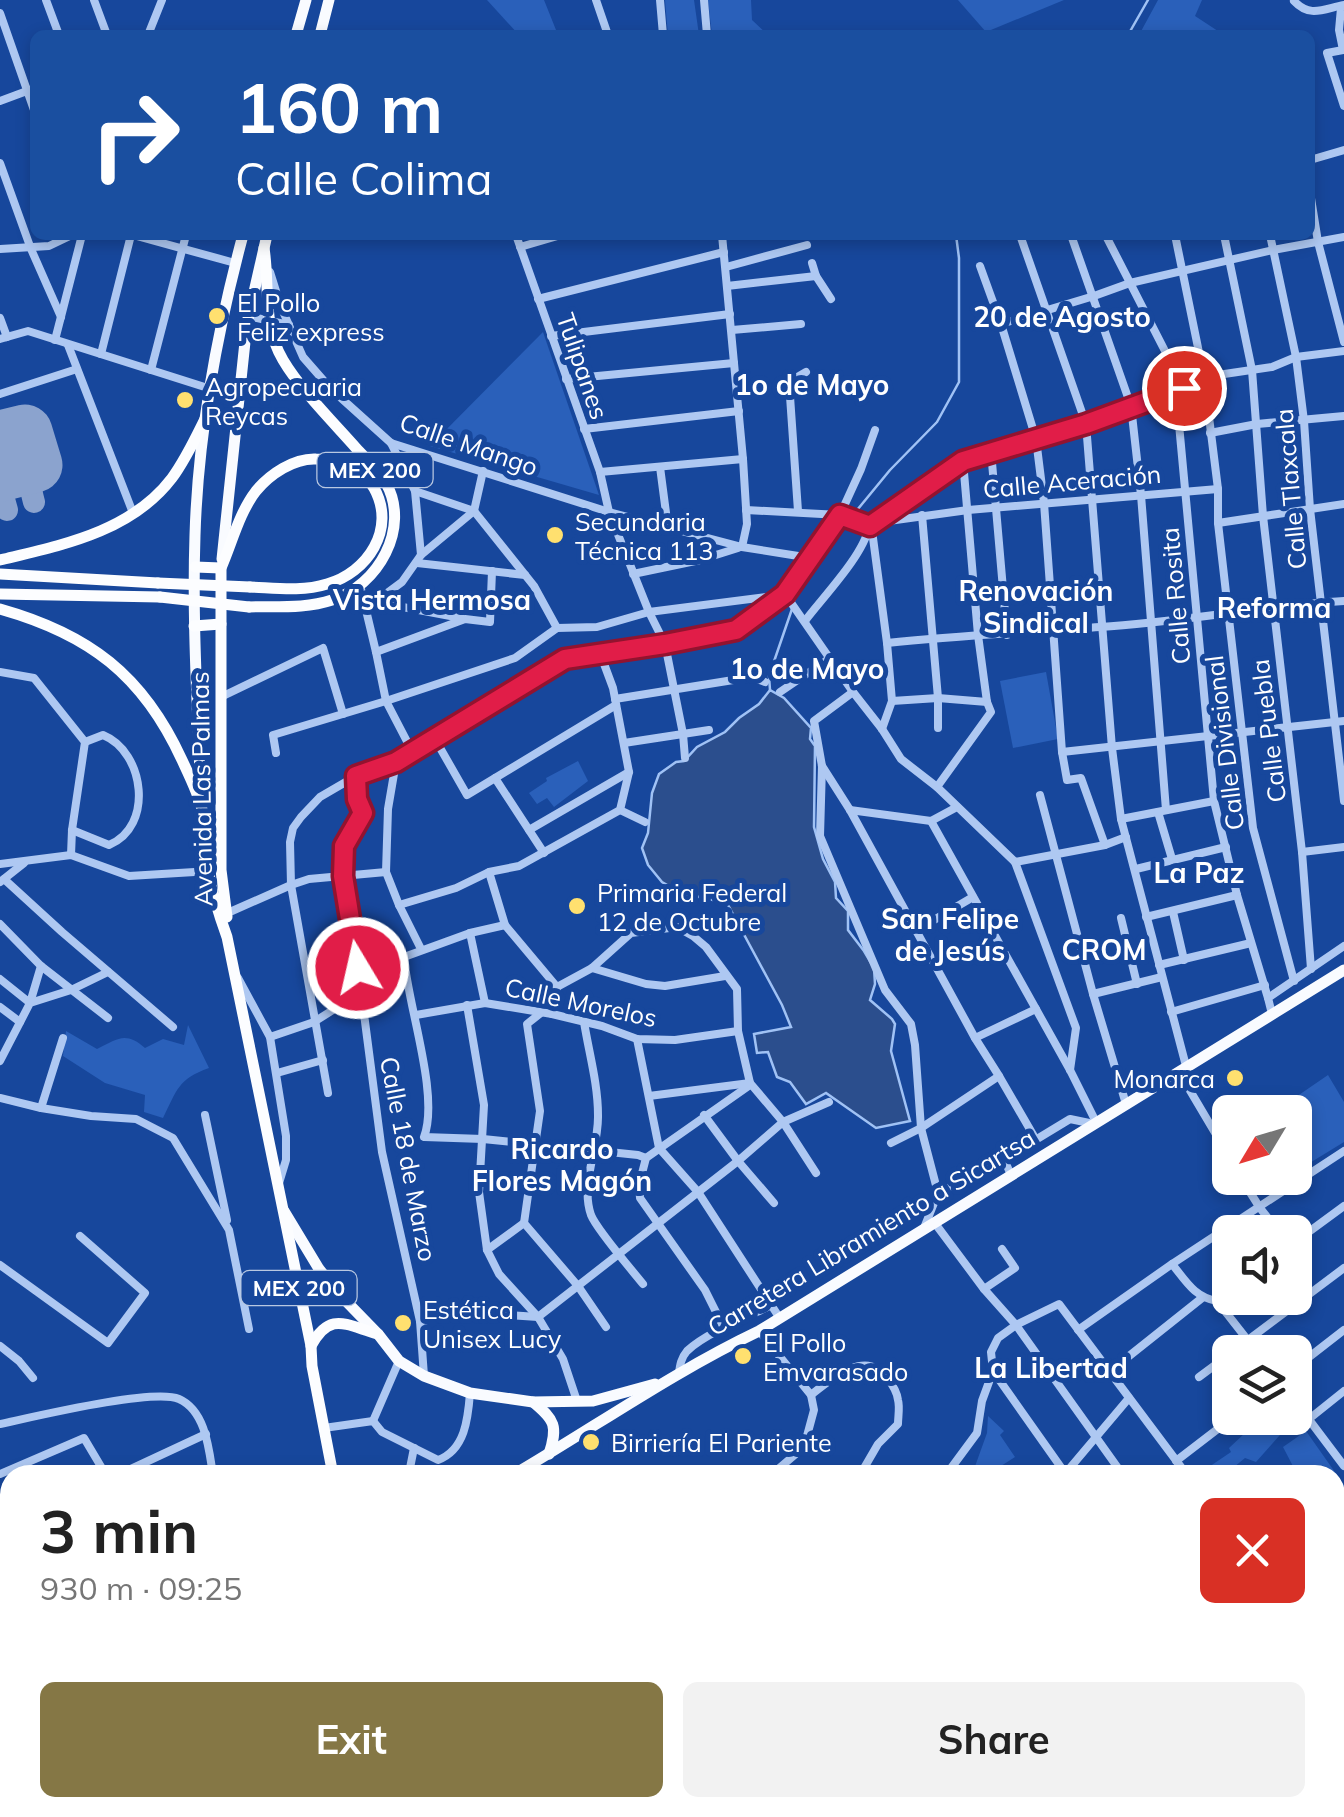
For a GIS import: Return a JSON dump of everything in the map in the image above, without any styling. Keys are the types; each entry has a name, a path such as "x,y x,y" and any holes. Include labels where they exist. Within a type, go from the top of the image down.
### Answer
{"highway":[{"name":"MEX 200","path":"266,247 269,322 282,359 388,486 394,532 380,564 362,590"},
{"path":"0,560 84,538 132,514 170,482 206,416"},
{"path":"0,574 304,589 327,584 357,570 376,546 382,516 376,492 354,465 336,459 307,459 275,474 256,491 243,511 221,568 194,567"},
{"name":"Avenida Las Palmas","path":"215,870 221,568"},
{"path":"0,594 304,606 362,590"},
{"name":"MEX 200","path":"0,610 49,624 86,644 120,671 144,695 166,726 202,808"},
{"path":"194,626 221,624"},
{"name":"Avenida Las Palmas","path":"202,808 235,972"},
{"name":"MEX 200","path":"235,972 311,1346 331,1465"},
{"path":"311,1346 322,1328 331,1323 378,1334"}],"main road":[{"path":"297,30 306,0"},
{"path":"321,30 329,0"},
{"name":"Avenida Las Palmas","path":"202,808 194,626 195,531 206,416 242,240"},
{"name":"Avenida Las Palmas","path":"221,568 248,316 266,247"},
{"path":"225,310 248,316"},
{"name":"Carretera Libramiento a Sicartsa","path":"674,1377 759,1331 1344,970"},
{"path":"284,1211 341,1296 399,1360 424,1376 470,1393 533,1402 593,1400 674,1377"},
{"path":"530,1465 674,1377"},
{"path":"533,1402 549,1415 555,1428 549,1454"}],"street":[{"path":"46,0 57,30"},
{"path":"94,0 105,30"},
{"path":"150,30 162,0"},
{"path":"596,0 606,30"},
{"path":"660,0 663,30"},
{"path":"704,0 707,30"},
{"path":"1294,1 1310,12 1344,5"},
{"path":"1344,5 1339,30 1343,50 1327,53 1344,106"},
{"path":"0,12 30,87"},
{"path":"0,101 30,89"},
{"path":"1315,159 1344,150"},
{"path":"0,163 30,248 61,317"},
{"path":"1315,223 1344,342"},
{"path":"1001,324 1130,283 1344,237"},
{"path":"0,249 48,246 61,240"},
{"path":"55,340 81,240"},
{"path":"100,354 131,240"},
{"path":"152,240 236,263"},
{"path":"151,370 185,240"},
{"name":"Tulipanes","path":"518,240 600,472 609,512 648,612 665,644 685,758"},
{"path":"520,247 544,240"},
{"path":"633,574 742,547 746,532 743,459 723,240"},
{"path":"1022,240 1086,424 1121,819 1182,1069 1212,1125"},
{"path":"1073,240 1131,406 1142,495 1161,742 1162,811 1172,860"},
{"path":"1108,240 1180,390"},
{"name":"Calle Divisional","path":"1176,240 1204,377 1253,828 1294,980"},
{"name":"Calle Puebla","path":"1225,240 1252,370 1262,516 1302,852 1311,968"},
{"name":"Calle Tlaxcala","path":"1271,240 1296,357 1320,602 1339,722 1344,801"},
{"path":"726,267 807,245"},
{"name":"Calle Mango","path":"266,247 281,307 304,357 331,388 391,443 609,512 742,547 811,558"},
{"path":"538,299 724,252"},
{"path":"812,263 831,299"},
{"path":"980,266 1036,438 1067,780 1082,778 1105,844"},
{"path":"727,286 816,276"},
{"path":"551,336 730,314"},
{"path":"248,316 289,325"},
{"path":"0,318 3,338 28,331 211,389"},
{"path":"732,330 800,324"},
{"path":"68,344 132,514"},
{"path":"804,619 848,567 867,537 870,524 963,461 1086,424 1180,390 1204,377 1344,351"},
{"path":"566,379 734,363"},
{"path":"0,394 78,369"},
{"path":"798,512 788,382 806,372"},
{"name":"Calle Rosita","path":"1180,390 1185,492 1214,801 1272,1014"},
{"path":"584,429 738,411"},
{"path":"1210,433 1257,424 1344,416"},
{"path":"328,1093 292,884 290,842 294,828 320,798 356,776 412,753 565,659 736,630 787,596 844,517 875,430"},
{"path":"391,443 415,491 419,559"},
{"path":"991,451 1006,635"},
{"path":"600,472 743,459"},
{"path":"937,787 991,712 978,635 963,461"},
{"path":"660,467 668,528"},
{"path":"376,602 402,582 419,559 474,511 483,471"},
{"name":"Calle Aceración","path":"746,510 844,517 870,524 997,507 1218,489"},
{"path":"415,491 474,511 526,575 557,628"},
{"path":"1218,522 1344,504"},
{"path":"922,515 938,728"},
{"path":"870,524 892,702 882,729"},
{"path":"419,559 526,575"},
{"path":"362,590 376,602 490,622 492,570"},
{"path":"362,590 386,701 412,753"},
{"path":"787,596 901,759 937,787 1015,862 1076,1028 1070,1070"},
{"path":"276,753 274,735 514,658 557,628 597,627 648,612 787,596"},
{"path":"887,643 1102,627 1344,601"},
{"path":"376,652 465,619"},
{"path":"221,697 323,648 343,714"},
{"path":"399,905 456,888 489,872 520,866 620,810 629,772 613,688 600,653"},
{"path":"780,692 830,658"},
{"path":"0,672 34,678 85,742 71,855"},
{"path":"436,739 468,795 616,702 752,676 765,682"},
{"path":"853,692 814,720 822,766 820,836 886,990 911,1024 921,1128 938,1193 929,1225 1016,1324 1115,1465"},
{"path":"892,702 938,698 987,702"},
{"path":"1062,752 1339,722"},
{"path":"624,743 709,730"},
{"path":"72,830 109,845 121,840 140,804 138,782 128,755 115,740 103,736 85,742"},
{"path":"396,762 388,810 386,872 421,949"},
{"path":"822,766 1034,1138"},
{"path":"529,830 629,772"},
{"name":"Calle 18 de Marzo","path":"356,776 357,799 363,813 344,846 343,876 382,1152 420,1321 424,1376"},
{"path":"495,778 544,853"},
{"path":"1040,795 1126,1104"},
{"path":"1121,819 1214,801"},
{"path":"850,810 931,822 957,807"},
{"path":"620,810 646,822"},
{"path":"931,822 1070,1070 1095,1123"},
{"path":"1015,862 1126,836"},
{"path":"1136,869 1226,847"},
{"path":"1302,852 1344,847"},
{"path":"0,864 71,855 129,876 215,870"},
{"path":"26,861 2,881 174,1027"},
{"path":"223,915 292,884 386,872"},
{"path":"489,872 504,924 557,987"},
{"path":"1146,917 1237,895"},
{"path":"917,930 973,897"},
{"path":"1173,912 1184,960"},
{"path":"1121,918 1137,984"},
{"path":"0,924 41,966 108,1018"},
{"path":"270,1037 314,1022 361,992 404,957 504,924"},
{"path":"487,1250 524,1222 540,1111 526,1024 547,1013 557,987 592,968 631,933 677,927 706,947 737,989 738,1031 750,1084 783,1122 816,1173"},
{"path":"470,933 485,1003"},
{"path":"1159,965 1252,942"},
{"path":"1268,998 1344,946"},
{"path":"404,957 427,1095 424,1137 537,1144 646,1158"},
{"path":"0,1061 30,1003 41,966"},
{"path":"592,968 665,986 726,976"},
{"path":"30,1003 71,990 108,972"},
{"path":"235,972 270,1037 286,1136 286,1160 279,1184"},
{"path":"1093,994 1162,977"},
{"path":"0,979 30,1003"},
{"path":"1171,1012 1265,986"},
{"name":"Calle Morelos","path":"416,1014 485,1003 547,1013 638,1039 675,1040 738,1031"},
{"path":"466,1005 484,1105 479,1192 487,1250 499,1274 538,1317 562,1359 577,1401"},
{"path":"0,1007 20,1022"},
{"path":"975,1038 1036,1009"},
{"path":"584,1022 598,1116 587,1190 592,1218 643,1284"},
{"path":"41,1108 63,1038"},
{"path":"638,1039 660,1148 698,1192 779,1317"},
{"path":"276,1073 323,1060"},
{"path":"892,1143 999,1076"},
{"path":"649,1096 750,1084"},
{"path":"724,1328 705,1290 640,1198 638,1184 646,1158 750,1084"},
{"path":"0,1098 91,1116 136,1119 173,1138 229,1230"},
{"path":"420,1321 479,1313 538,1317 783,1122 829,1102"},
{"path":"205,1115 249,1329"},
{"path":"704,1116 774,1203"},
{"path":"938,1193 1070,1119 1095,1123"},
{"path":"1078,1330 1344,1151"},
{"path":"1004,1159 1011,1175"},
{"path":"1252,1195 1266,1215"},
{"path":"1312,1230 1344,1206"},
{"path":"524,1222 606,1326"},
{"path":"0,1265 108,1343 145,1293 80,1236"},
{"path":"984,1289 1016,1268 1002,1249"},
{"path":"1172,1264 1188,1286 1202,1298 1212,1300"},
{"path":"1255,1335 1344,1268"},
{"path":"1109,1372 1202,1298"},
{"path":"954,1465 978,1433 998,1338 1016,1324 1058,1304 1179,1465"},
{"path":"674,1377 688,1351 772,1305"},
{"path":"1228,1315 1244,1335"},
{"path":"1312,1355 1344,1330"},
{"path":"759,1331 811,1395 814,1410 804,1447 786,1465"},
{"path":"0,1346 33,1378"},
{"path":"374,1421 399,1360"},
{"path":"811,1395 856,1366 870,1364 880,1369 898,1397 898,1424 878,1444 866,1465"},
{"path":"1199,1377 1212,1367"},
{"path":"993,1371 1058,1465"},
{"path":"1312,1417 1344,1391"},
{"path":"374,1421 382,1432 443,1459 457,1447 468,1423 470,1393"},
{"path":"1072,1465 1129,1398"},
{"path":"0,1424 126,1400 179,1399 193,1410 206,1434 211,1465"},
{"path":"324,1428 374,1421"},
{"path":"1312,1422 1341,1455"},
{"path":"139,1465 206,1434"},
{"path":"1176,1462 1212,1434"},
{"path":"21,1465 84,1438 100,1465"},
{"path":"411,1465 414,1448"}],"shaded area":[{"path":"487,0 544,0 556,30 514,30"},
{"path":"665,0 694,0 698,30 668,30"},
{"path":"708,0 751,0 752,20 763,30 711,30"},
{"path":"958,0 1064,0 991,30 984,30"},
{"path":"1158,0 1202,0 1195,16 1216,30 1142,30"},
{"path":"543,332 599,495 430,446"},
{"path":"1046,672 1058,739 1013,748 1000,681"},
{"path":"770,690 784,698 811,728 810,739 815,746 814,827 823,859 835,882 836,898 848,911 848,930 874,968 870,1000 895,1024 891,1051 910,1121 876,1128 826,1093 806,1104 790,1082 777,1077 768,1052 757,1053 754,1034 791,1027 727,903 681,893 662,882 648,865 642,848 659,774 725,732"},
{"path":"578,761 588,781 554,807 547,798 537,804 529,793 546,778"},
{"path":"188,1025 209,1068 185,1081 163,1118 144,1112 145,1095 105,1083 63,1056 66,1031 97,1049 127,1038 145,1048 163,1039 184,1045"},
{"path":"1328,1075 1344,1102 1344,1142 1312,1162 1312,1095 1299,1095"},
{"path":"988,1416 1004,1431 1000,1435 1015,1457 1003,1465 976,1465 987,1433"},
{"path":"1243,1435 1280,1435 1256,1462 1245,1458 1236,1465 1212,1465 1231,1452 1229,1448"},
{"path":"1300,1435 1309,1435 1330,1465 1292,1465 1283,1447"}],"waterway":[{"path":"1131,30 1148,0"},
{"path":"853,515 937,422 959,382 957,240"},
{"path":"794,601 848,522"},
{"path":"770,690 769,676 792,609"}],"taxiway":[{"path":"3,454 23,465 34,502"},
{"path":"0,485 7,510"}],"runway":[{"path":"0,438 25,432 35,465 0,474"}],"place":[{"name":"El Pollo Feliz express","path":"217,316"},
{"name":"Agropecuaria Reycas","path":"185,400"},
{"name":"Secundaria Técnica 113","path":"555,535"},
{"name":"Primaria Federal 12 de Octubre","path":"577,906"},
{"name":"Monarca","path":"1235,1078"},
{"name":"Estética Unisex Lucy","path":"403,1323"},
{"name":"El Pollo Emvarasado","path":"743,1356"},
{"name":"Birriería El Pariente","path":"591,1442"}],"district":[{"name":"20 de Agosto","path":"1062,316"},
{"name":"1o de Mayo","path":"812,384"},
{"name":"Vista Hermosa","path":"432,599"},
{"name":"Renovación Sindical","path":"1036,606"},
{"name":"Reforma","path":"1274,607"},
{"name":"1o de Mayo","path":"807,668"},
{"name":"La Paz","path":"1199,872"},
{"name":"San Felipe de Jesús","path":"950,934"},
{"name":"CROM","path":"1104,949"},
{"name":"Ricardo Flores Magón","path":"562,1164"},
{"name":"La Libertad","path":"1051,1367"}],"route":[{"path":"358,968 343,876 344,846 363,813 357,799 356,776 396,762 565,659 736,630 785,594 840,515 870,526 963,461 1086,424 1184,388"}]}
